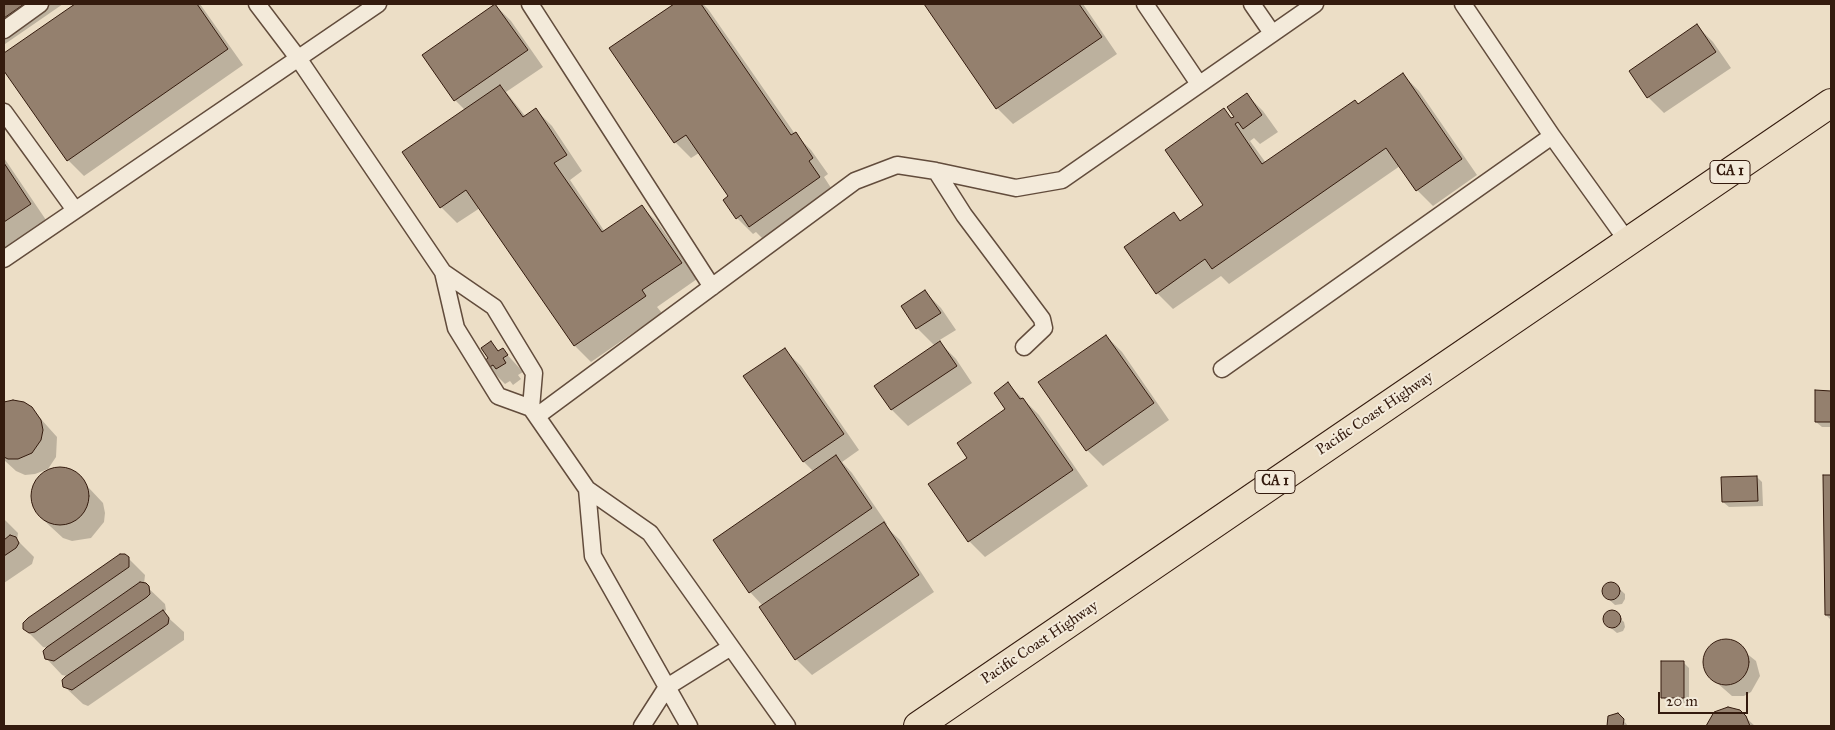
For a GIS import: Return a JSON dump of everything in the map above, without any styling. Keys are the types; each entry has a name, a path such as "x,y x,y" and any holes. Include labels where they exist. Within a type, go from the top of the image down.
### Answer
{"highway":[{"name":"Pacific Coast Highway","path":"918,726 1831,102"}],"lane":[{"path":"4,30 40,4"},
{"path":"257,4 298,58 443,272 494,308 534,373 534,412"},
{"path":"4,259 378,4"},
{"path":"530,4 712,287"},
{"path":"1145,4 1199,84"},
{"path":"1252,4 1272,33"},
{"path":"534,412 712,287 856,181 897,165 936,171 1016,188 1062,180 1315,4"},
{"path":"1463,4 1552,136 1628,242"},
{"path":"4,112 75,210"},
{"path":"1222,369 1552,136"},
{"path":"936,171 964,214 1042,319 1044,328 1024,347"},
{"path":"443,272 456,328 498,396 534,412 587,488 650,533 787,726"},
{"path":"587,488 593,556 689,726"},
{"path":"642,726 667,687 731,647"}],"building":[{"path":"4,4 24,4 4,18"},
{"path":"75,4 197,4 228,49 67,161 4,71 4,53"},
{"path":"495,4 528,50 454,101 422,55"},
{"path":"674,4 701,4 791,135 796,132 813,158 809,161 820,177 749,227 741,215 736,219 723,200 728,196 686,135 674,143 609,48"},
{"path":"924,4 1079,4 1102,37 996,109"},
{"path":"1697,24 1716,52 1647,98 1629,71"},
{"path":"1403,73 1462,159 1416,191 1386,148 1212,269 1205,259 1156,294 1124,247 1174,212 1180,221 1203,205 1165,150 1224,108 1231,118 1234,117 1227,107 1247,93 1262,115 1243,129 1238,122 1235,124 1262,164 1355,100 1358,104"},
{"path":"500,85 523,117 536,108 567,155 554,163 602,232 642,205 682,263 642,290 646,296 574,346 466,190 440,208 402,152"},
{"path":"4,163 31,204 4,222"},
{"path":"925,290 941,313 916,329 901,306"},
{"path":"1106,335 1154,403 1086,451 1038,382"},
{"path":"491,341 498,351 503,348 508,355 503,358 506,363 496,369 493,365 488,368 483,362 488,358 481,348"},
{"path":"940,341 957,366 891,410 874,386"},
{"path":"785,348 844,434 803,462 743,376"},
{"path":"1008,382 1020,399 1023,398 1073,470 968,542 928,484 967,458 957,443 1005,409 994,393"},
{"path":"1815,390 1831,391 1831,422 1815,422"},
{"path":"13,400 24,402 32,407 41,420 43,430 41,440 32,453 18,459 8,459 4,457 4,402"},
{"path":"836,455 872,508 749,593 713,540"},
{"path":"54,467 66,467 81,475 89,490 89,502 81,517 66,525 54,525 39,517 31,502 31,490 39,475"},
{"path":"1823,475 1831,475 1831,615 1825,615"},
{"path":"1757,476 1758,501 1722,502 1721,477"},
{"path":"884,522 919,575 795,660 759,607"},
{"path":"10,535 16,537 19,543 16,548 4,556 4,540"},
{"path":"120,554 125,554 129,557 129,567 35,632 29,633 23,629 23,623 28,618"},
{"path":"140,582 146,583 149,586 150,594 147,597 54,661 45,659 43,651 47,647"},
{"path":"1607,582 1615,582 1620,587 1618,598 1607,600 1602,595 1602,587"},
{"path":"163,610 169,618 168,624 72,690 63,687 62,680 65,677"},
{"path":"1612,610 1618,613 1621,619 1618,625 1612,628 1606,625 1603,619 1606,613"},
{"path":"1731,639 1743,645 1748,653 1748,671 1743,679 1735,684 1721,685 1709,679 1704,671 1703,657 1709,645 1717,640"},
{"path":"1661,661 1684,661 1684,698 1661,698"},
{"path":"1728,707 1740,710 1746,716 1750,726 1706,726 1714,712"},
{"path":"1618,713 1624,719 1623,726 1607,726 1608,716"}]}
